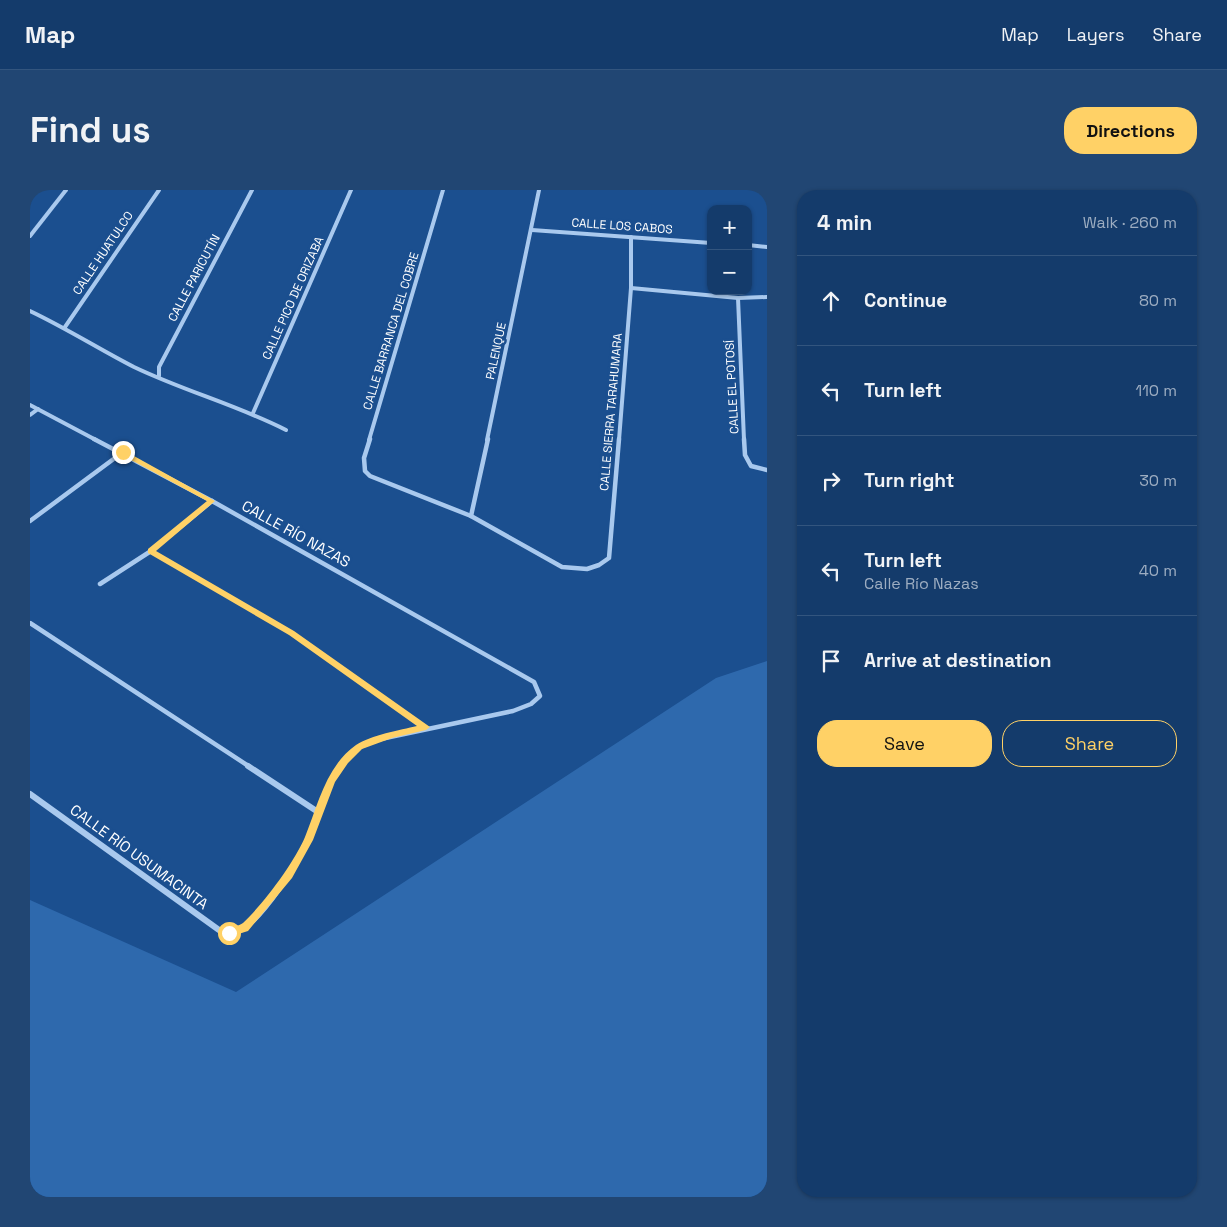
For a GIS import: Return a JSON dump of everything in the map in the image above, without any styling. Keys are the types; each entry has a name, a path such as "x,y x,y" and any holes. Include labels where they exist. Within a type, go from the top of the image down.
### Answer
{"street":[{"path":"30,236 66,190"},
{"name":"CALLE HUATULCO","path":"65,327 158,190"},
{"name":"CALLE PARICUTÍN","path":"159,376 159,367 252,190"},
{"name":"CALLE PICO DE ORIZABA","path":"253,413 351,190"},
{"name":"CALLE BARRANCA DEL COBRE","path":"443,190 364,458 365,471 370,476 472,516"},
{"name":"PALENQUE","path":"472,516 539,190"},
{"name":"CALLE LOS CABOS","path":"532,230 707,242"},
{"name":"CALLE SIERRA TARAHUMARA","path":"472,516 562,567 582,569 597,566 609,558 631,288 631,237"},
{"path":"752,245 767,247"},
{"path":"631,288 738,298 767,297"},
{"name":"CALLE EL POTOSÍ","path":"738,298 745,454 751,466 767,470"},
{"path":"30,311 65,327 135,367 253,413 286,430"},
{"name":"CALLE RÍO NAZAS","path":"30,404 212,501 534,682 540,696 535,704 515,711 426,727"},
{"path":"30,414 38,409"},
{"path":"30,521 123,452"},
{"path":"100,584 151,551 212,501"},
{"path":"30,623 318,812 331,780 345,761 359,747 392,735 426,727"},
{"name":"CALLE RÍO USUMACINTA","path":"30,794 219,930 236,932 245,928 266,905 288,875 308,840 318,812"}],"path":[{"path":"151,551 292,633 426,727"}],"shaded area":[{"path":"767,661 767,1197 30,1197 30,900 236,992 716,678"}],"route":[{"path":"123,452 212,501 151,551 292,633 426,727 392,735 359,747 345,761 331,780 308,840 288,875 266,905 245,928 229,933"}]}
